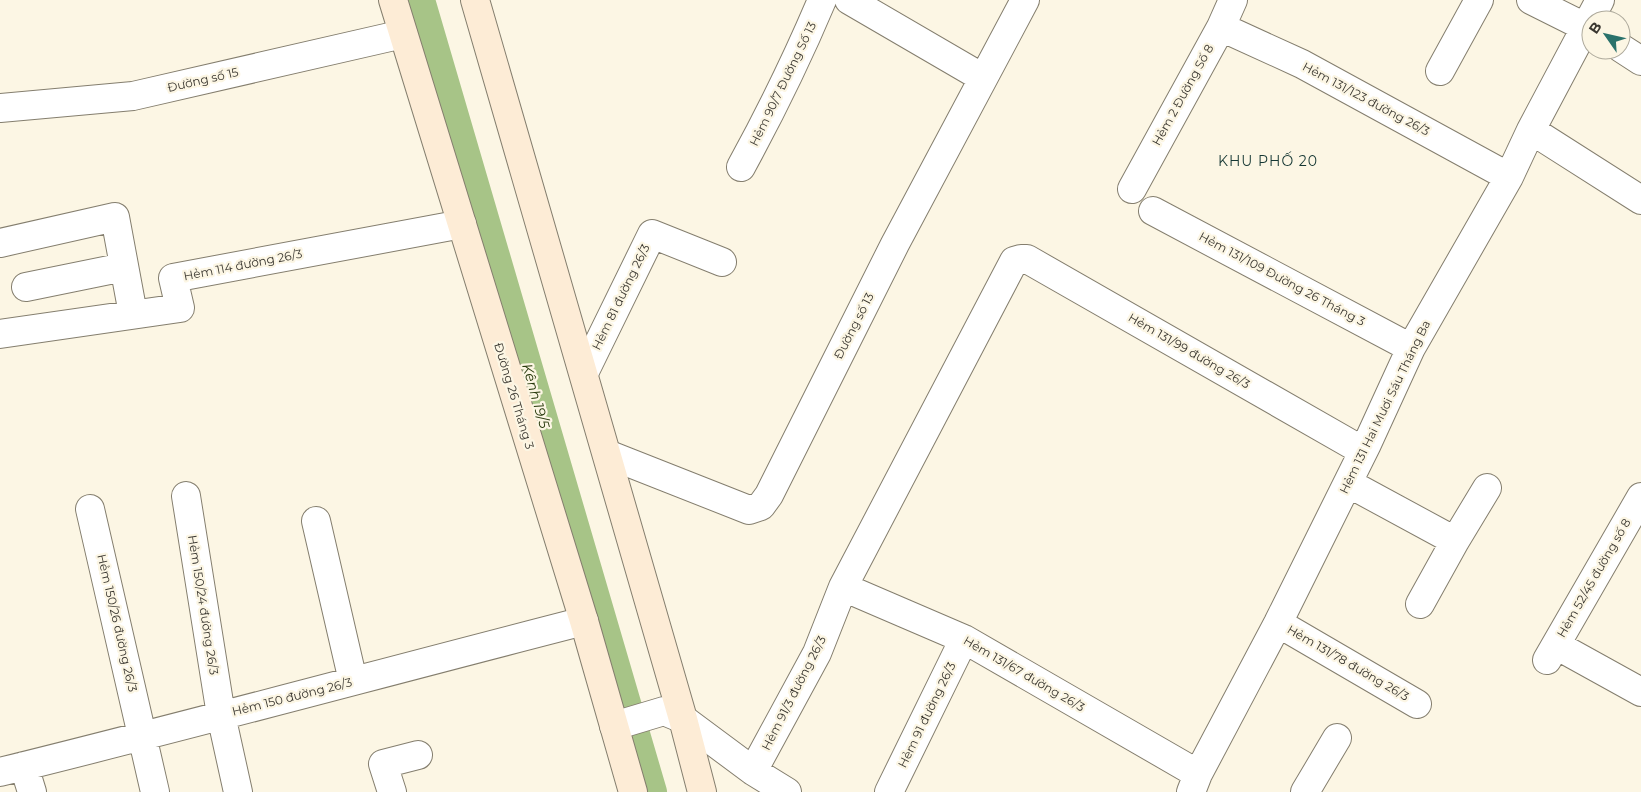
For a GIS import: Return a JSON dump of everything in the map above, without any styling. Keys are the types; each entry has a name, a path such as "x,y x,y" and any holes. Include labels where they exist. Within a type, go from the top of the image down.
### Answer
{"street":[{"name":"Đường 26 Tháng 3","path":"394,0 584,621 620,724 633,792"},
{"path":"475,0 607,454 674,715 702,792"},
{"name":"Hẻm 90/7 Đường Số 13","path":"741,167 794,63 822,0"},
{"path":"849,0 983,78"},
{"name":"Đường số 13","path":"607,454 749,510 761,506 769,495 895,244 1025,0"},
{"name":"Hẻm 2 Đường Số 8","path":"1132,189 1234,0"},
{"path":"1440,71 1479,0"},
{"path":"1531,0 1581,25"},
{"name":"Hẻm 131/123 đường 26/3","path":"1221,27 1302,64 1509,177"},
{"name":"Đường số 15","path":"0,108 133,96 403,34"},
{"name":"Hẻm 131 Hai Mươi Sáu Tháng Ba","path":"1194,783 1278,623 1348,483 1411,348 1509,177 1531,130 1581,41"},
{"path":"1531,130 1641,200"},
{"name":"Hẻm 131/109 Đường 26 Tháng 3","path":"1153,211 1411,348"},
{"path":"0,243 115,217 133,314"},
{"name":"Hẻm 114 đường 26/3","path":"0,334 180,308 173,278 462,224"},
{"name":"Hẻm 81 đường 26/3","path":"584,374 652,234 722,262"},
{"name":"Hẻm 131/99 đường 26/3","path":"1014,261 1021,258 1027,259 1363,451"},
{"name":"Hẻm 91/3 đường 26/3","path":"753,771 817,653 843,587 1014,261"},
{"path":"26,287 124,267"},
{"path":"1348,483 1455,541"},
{"path":"1420,604 1487,488"},
{"name":"Hẻm 150/24 đường 26/3","path":"186,496 221,715 238,792"},
{"name":"Hẻm 52/45 đường số 8","path":"1641,497 1551,653 1641,692"},
{"name":"Hẻm 150/26 đường 26/3","path":"90,509 144,737 155,792"},
{"path":"316,521 353,681"},
{"name":"Hẻm 131/67 đường 26/3","path":"843,587 964,639 1194,783"},
{"name":"Hẻm 150 đường 26/3","path":"12,769 144,737 221,715 584,621"},
{"name":"Hẻm 131/78 đường 26/3","path":"1278,623 1417,704"},
{"name":"Hẻm 91 đường 26/3","path":"889,792 964,639"},
{"path":"620,724 674,715 753,771 787,792"},
{"path":"1305,792 1337,738"},
{"path":"392,792 384,764 418,755"},
{"path":"12,769 32,792"}],"waterway":[{"name":"Kênh 19/5","path":"420,0 652,792"}],"district":[{"name":"KHU PHỐ 20","path":"1268,161"}]}
